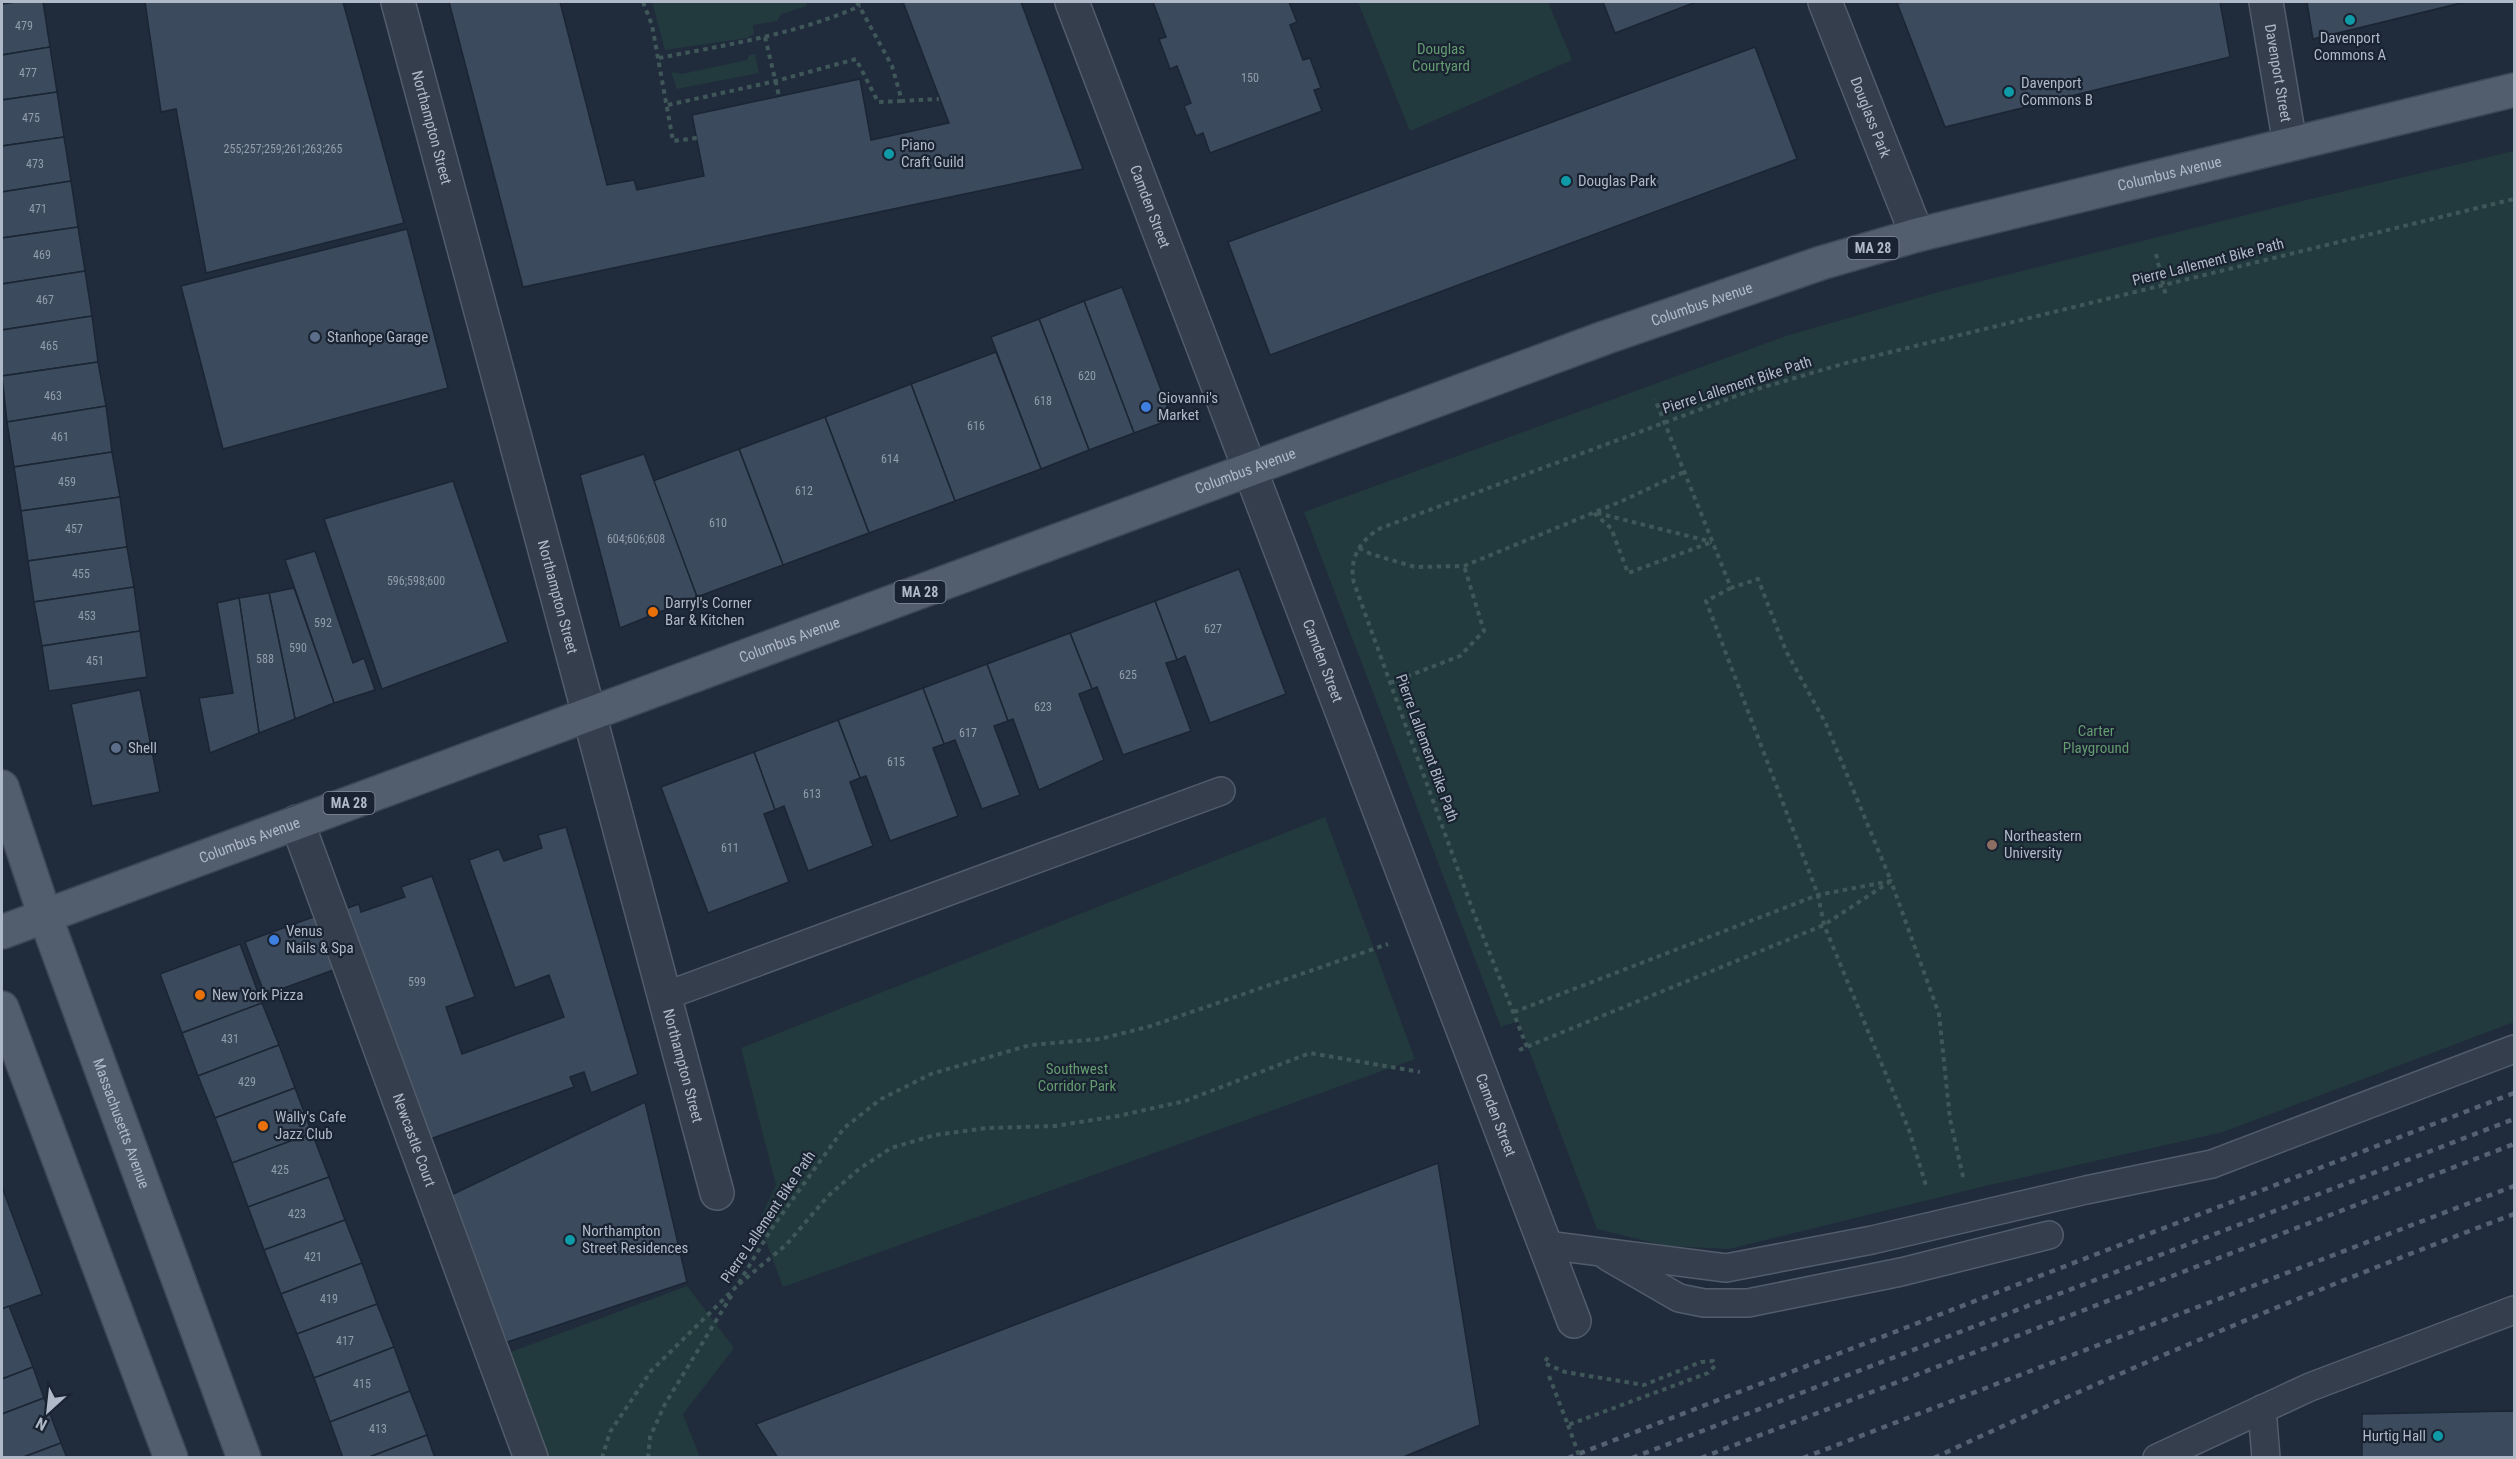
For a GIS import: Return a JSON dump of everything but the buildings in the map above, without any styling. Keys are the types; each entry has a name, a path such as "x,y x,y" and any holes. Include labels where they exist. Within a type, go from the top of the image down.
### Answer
{"main road":[{"name":"Columbus Avenue","path":"2,932 1604,338 1821,262 1917,235 2514,90"},
{"name":"Massachusetts Avenue","path":"2,787 45,916 244,1458"},
{"path":"2,1008 171,1458"}],"street":[{"name":"Northampton Street","path":"398,2 717,1193"},
{"name":"Camden Street","path":"1072,2 1574,1321"},
{"name":"Douglass Park","path":"1825,2 1917,235"},
{"name":"Davenport Street","path":"2266,2 2290,144"},
{"name":"Newcastle Court","path":"297,822 531,1458"}],"lane":[{"path":"665,996 1221,790"},
{"path":"1546,1245 1726,1268 2212,1164 2514,1049"},
{"path":"1599,1252 1679,1298 1704,1303 1748,1303 1901,1272 2049,1235"},
{"path":"2157,1458 2310,1387 2514,1310"},
{"path":"2262,1409 2266,1458"}],"path":[{"path":"643,2 652,25 673,141 697,138"},
{"path":"659,58 765,37 841,15 859,4 892,66 902,101"},
{"path":"765,37 779,96"},
{"path":"668,105 776,81 856,58 878,102 939,99"},
{"name":"Pierre Lallement Bike Path","path":"1527,1047 1473,911 1354,583 1353,566 1359,548 1368,536 1381,528 1770,384 2514,199"},
{"path":"2156,254 2166,296"},
{"path":"1655,399 1731,588"},
{"path":"1359,548 1371,554 1415,567 1464,566 1684,472"},
{"path":"1594,512 1712,542"},
{"path":"1594,512 1611,528 1628,573 1712,542"},
{"path":"1390,682 1461,656 1484,631 1464,566"},
{"path":"1938,1224 1909,1130 1824,925 1818,895 1706,600 1758,579 1786,651 1826,724 1891,881 1939,1014 1950,1119 1972,1217"},
{"path":"1514,1012 1818,895 1891,881"},
{"path":"1519,1050 1824,925 1891,881"},
{"name":"Pierre Lallement Bike Path","path":"602,1458 610,1432 651,1371 737,1286 772,1227 844,1128 881,1099 931,1074 1030,1045 1100,1039 1151,1026 1384,946"},
{"path":"648,1458 650,1437 665,1404 737,1286 786,1245 828,1196 860,1169 891,1148 924,1138 987,1128 1055,1126 1129,1114 1185,1101 1310,1053 1420,1072"},
{"path":"1568,1425 1708,1372 1715,1366 1710,1360 1701,1362 1644,1385 1565,1372 1544,1363 1574,1321"},
{"path":"1549,1376 1580,1458"}],"green space":[{"path":"652,2 806,2 807,6 781,14 777,21 753,25 754,34 747,38 665,50"},
{"name":"Douglas Courtyard","path":"1358,2 1548,2 1572,60 1410,131"},
{"path":"755,54 759,73 677,89 671,72 682,74 747,60 749,55"},
{"name":"Carter Playground","path":"2514,151 2514,1022 2223,1132 1985,1186 1729,1249 1667,1246 1597,1229 1518,1021 1501,1027 1304,512 1786,336 1942,291"},
{"name":"Southwest Corridor Park","path":"1325,817 1415,1059 783,1287 759,1222 776,1185 741,1048"},
{"path":"687,1286 734,1348 683,1414 700,1458 548,1457 511,1352"}],"railway":[{"path":"1568,1458 2514,1093"},
{"path":"1632,1458 2514,1119"},
{"path":"1701,1458 2514,1144"},
{"path":"1803,1458 2514,1186"},
{"path":"1934,1458 2222,1330 2514,1214"}],"place":[{"name":"Davenport Commons A","path":"2350,20"},
{"name":"Davenport Commons B","path":"2009,92"},
{"name":"Piano Craft Guild","path":"889,154"},
{"name":"Douglas Park","path":"1566,181"},
{"name":"Stanhope Garage","path":"315,337"},
{"name":"Giovanni's Market","path":"1146,407"},
{"name":"Darryl's Corner Bar & Kitchen","path":"653,612"},
{"name":"Shell","path":"116,748"},
{"name":"Northeastern University","path":"1992,845"},
{"name":"Venus Nails & Spa","path":"274,940"},
{"name":"New York Pizza","path":"200,995"},
{"name":"Wally's Cafe Jazz Club","path":"263,1126"},
{"name":"Northampton Street Residences","path":"570,1240"},
{"name":"Hurtig Hall","path":"2438,1436"}]}
